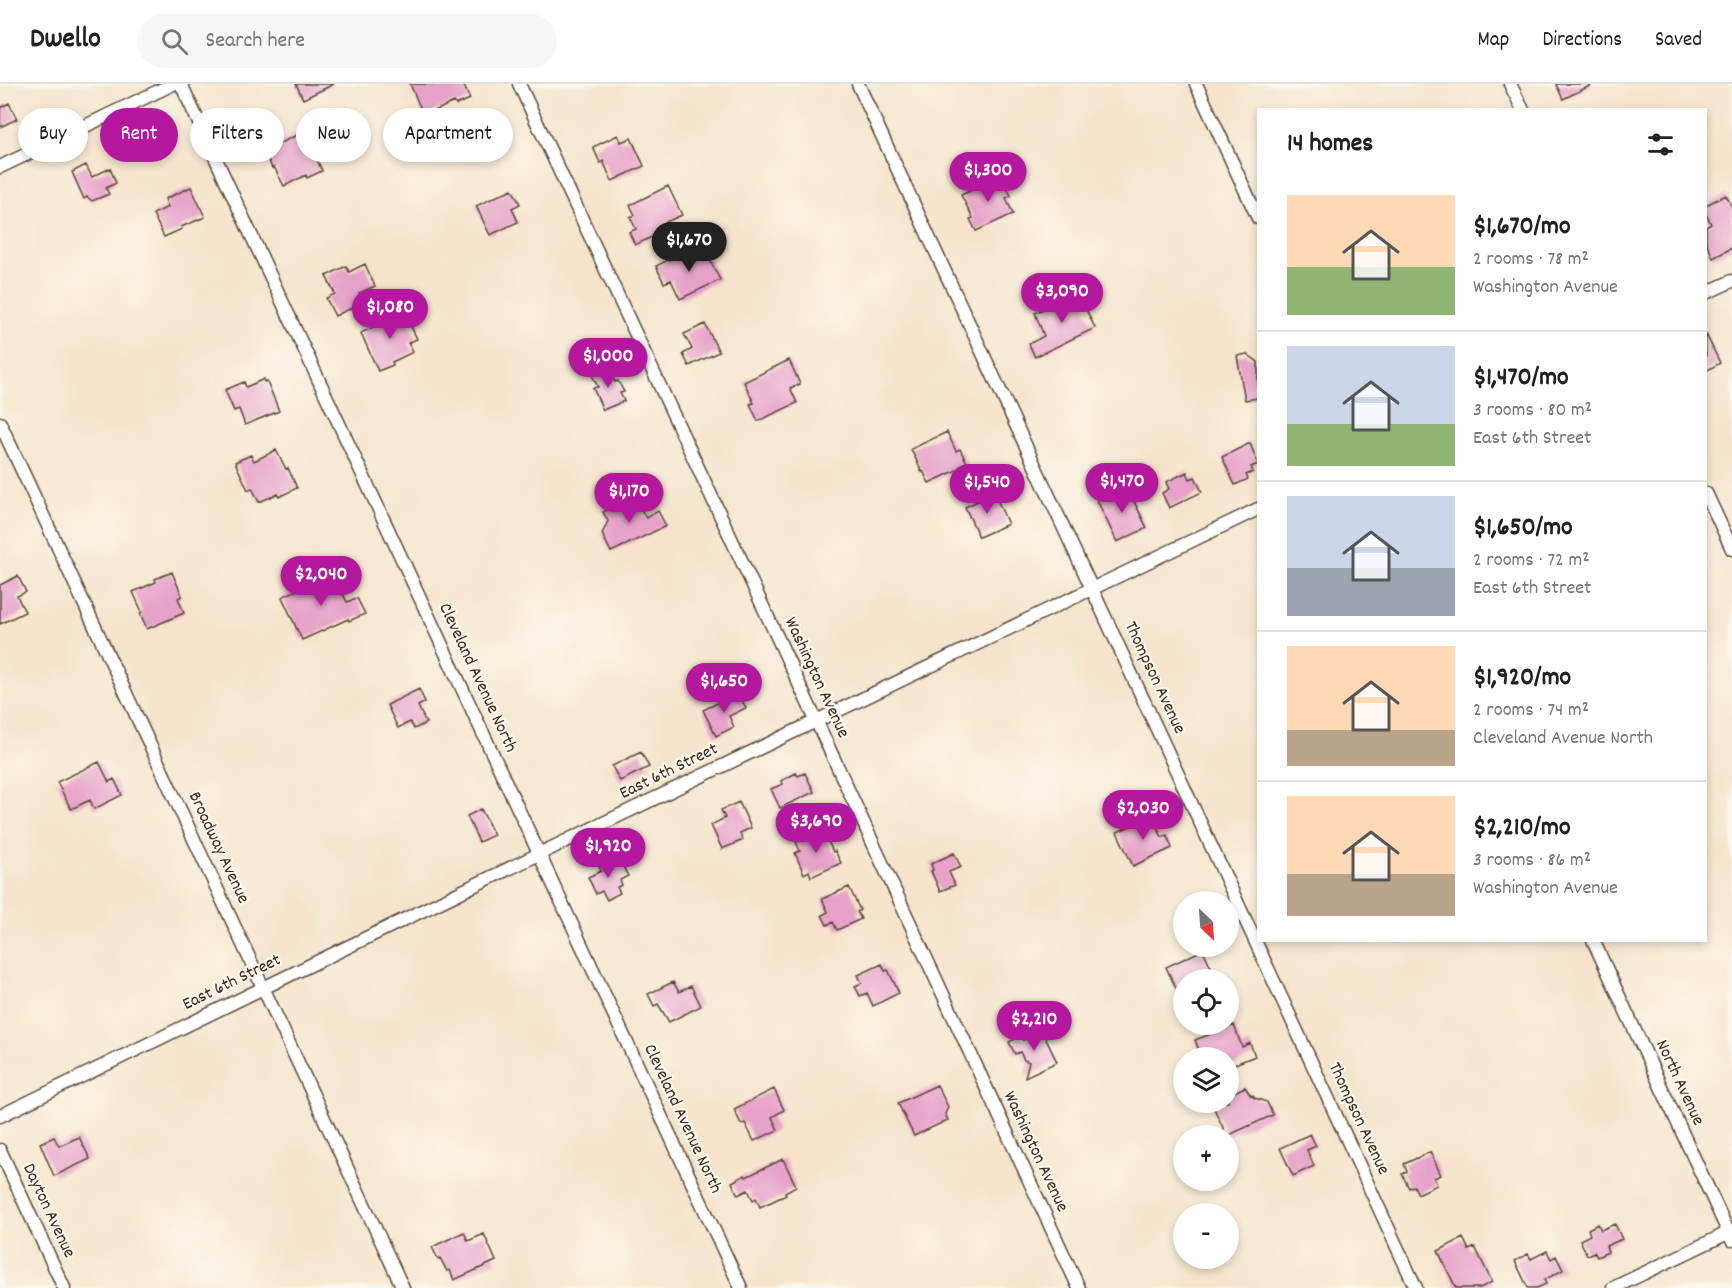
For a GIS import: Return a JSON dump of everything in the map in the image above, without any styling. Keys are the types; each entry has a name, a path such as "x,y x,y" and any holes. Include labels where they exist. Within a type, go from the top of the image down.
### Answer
{"street":[{"path":"0,167 173,84"},
{"name":"Cleveland Avenue North","path":"181,84 741,1288"},
{"name":"Washington Avenue","path":"519,84 1079,1288"},
{"name":"Thompson Avenue","path":"858,84 1416,1288"},
{"path":"1196,84 1257,216"},
{"path":"1510,84 1521,108"},
{"path":"1707,292 1732,280"},
{"name":"Broadway Avenue","path":"0,423 403,1288"},
{"path":"1707,495 1732,549"},
{"name":"East 6th Street","path":"0,1116 539,854 1257,510"},
{"name":"North Avenue","path":"1594,942 1731,1234"},
{"name":"Dayton Avenue","path":"0,1150 64,1288"},
{"path":"1613,1288 1731,1234"}],"building":[{"path":"296,84 334,84 303,99"},
{"path":"410,84 463,84 470,99 456,105 454,102 441,108 420,108"},
{"path":"1556,84 1594,84 1563,99"},
{"path":"9,103 17,119 0,127 0,108"},
{"path":"296,135 296,162 318,162 322,171 307,178 306,175 284,186 269,162 284,162 284,141"},
{"path":"618,135 621,142 631,138 644,166 612,181 603,161 600,163 593,147"},
{"path":"86,165 92,177 110,168 116,183 106,188 109,194 92,201 87,197 84,199 72,172"},
{"path":"1002,176 1011,196 1006,198 1013,214 976,231 970,219 973,218 961,195"},
{"path":"668,186 682,215 666,222 669,229 635,245 629,232 636,229 630,217 635,215 630,205"},
{"path":"191,187 205,217 164,237 153,214 168,207 165,199"},
{"path":"512,189 520,204 512,208 518,222 490,235 476,206"},
{"path":"1726,195 1732,207 1732,248 1713,258 1707,243 1707,226 1711,224 1707,216 1707,204"},
{"path":"688,250 691,257 705,250 720,280 680,299 671,280 664,283 656,266"},
{"path":"365,264 375,286 359,293 364,302 335,316 326,298 335,294 326,276 346,266 349,272"},
{"path":"1078,293 1095,328 1035,357 1029,344 1044,336 1035,313"},
{"path":"403,310 417,339 408,343 413,352 392,362 393,365 378,371 361,333"},
{"path":"705,324 719,352 689,366 683,354 692,349 684,334"},
{"path":"1707,336 1720,363 1707,370"},
{"path":"1247,354 1257,361 1257,398 1245,400 1237,356"},
{"path":"789,360 800,384 790,388 797,403 758,421 750,404 754,403 744,382"},
{"path":"608,368 615,382 618,381 624,392 620,393 624,401 603,410 593,388 598,387 592,375"},
{"path":"264,379 264,382 267,381 279,411 245,425 239,409 234,411 225,390 244,382 246,387"},
{"path":"947,432 956,451 960,449 968,465 929,483 911,449"},
{"path":"1250,443 1257,464 1251,467 1253,472 1246,475 1248,479 1235,485 1222,457"},
{"path":"276,450 297,488 279,497 278,494 259,502 252,488 248,490 235,462 251,455 254,461"},
{"path":"1187,472 1190,479 1195,477 1202,492 1169,508 1162,493 1169,489 1166,482"},
{"path":"1126,485 1147,528 1117,542 1097,500"},
{"path":"994,493 1008,524 979,537 965,507"},
{"path":"634,497 646,518 658,511 666,526 611,552 602,534 608,521 603,512"},
{"path":"172,572 182,596 178,598 184,613 147,629 133,592"},
{"path":"333,573 347,602 357,598 365,614 349,621 348,619 302,640 282,597"},
{"path":"18,576 26,592 17,596 25,612 0,624 0,585"},
{"path":"419,689 425,702 418,706 426,723 414,729 410,722 398,728 387,705"},
{"path":"738,693 746,708 729,716 734,727 716,736 703,710"},
{"path":"641,752 649,767 620,781 612,766"},
{"path":"99,762 109,782 114,779 122,795 94,809 90,800 71,809 57,782"},
{"path":"796,773 798,776 805,773 814,792 780,808 771,789 783,784 781,781"},
{"path":"739,802 751,828 740,833 743,840 722,849 711,825 725,818 721,810"},
{"path":"481,809 494,835 479,842 467,816"},
{"path":"1150,817 1162,837 1167,835 1172,848 1133,866 1117,832"},
{"path":"823,830 841,863 811,877 809,871 804,874 795,853 800,851 796,842"},
{"path":"954,853 961,867 949,872 955,885 940,891 931,871 933,870 931,864"},
{"path":"611,860 614,866 621,863 628,876 620,880 622,885 617,887 620,893 607,900 602,891 596,894 588,877 601,871 599,866"},
{"path":"849,887 860,910 857,912 861,919 837,930 833,922 827,925 822,915 828,912 822,899"},
{"path":"1188,957 1206,957 1212,969 1173,969 1173,982 1166,967"},
{"path":"882,964 885,971 888,970 899,993 873,1006 867,993 860,996 855,986 862,983 858,975"},
{"path":"673,982 679,992 691,986 701,1006 669,1022 658,1004 654,1006 648,994"},
{"path":"1042,1031 1057,1062 1025,1077 1029,1062 1024,1060 1020,1052 1015,1054 1009,1042 1021,1036 1023,1040"},
{"path":"1208,1035 1238,1035 1242,1047 1250,1043 1255,1056 1239,1063 1239,1047 1198,1047 1195,1040"},
{"path":"937,1085 948,1107 945,1114 948,1120 914,1136 898,1103"},
{"path":"1245,1087 1251,1096 1267,1102 1273,1115 1239,1131 1239,1125 1222,1125 1216,1113 1239,1113 1239,1090"},
{"path":"774,1089 784,1110 772,1117 778,1130 754,1141 745,1123 741,1124 734,1109"},
{"path":"1310,1134 1316,1146 1307,1150 1314,1166 1293,1176 1280,1148"},
{"path":"54,1137 59,1146 79,1137 90,1159 54,1176 40,1143"},
{"path":"1430,1152 1441,1175 1434,1178 1437,1185 1418,1194 1414,1186 1409,1188 1402,1174 1407,1172 1404,1164"},
{"path":"783,1159 796,1186 785,1192 786,1195 760,1207 756,1198 753,1200 748,1190 738,1195 732,1182"},
{"path":"1598,1224 1601,1230 1615,1224 1622,1239 1606,1246 1608,1252 1597,1257 1594,1252 1587,1255 1580,1240 1590,1235 1588,1229"},
{"path":"464,1232 468,1241 484,1234 496,1261 454,1280 450,1270 447,1271 432,1247"},
{"path":"1463,1238 1469,1250 1475,1247 1492,1282 1480,1288 1456,1288 1438,1251"},
{"path":"1547,1251 1551,1259 1556,1256 1563,1270 1544,1280 1546,1284 1537,1288 1528,1288 1515,1261 1528,1254 1531,1259"}]}
